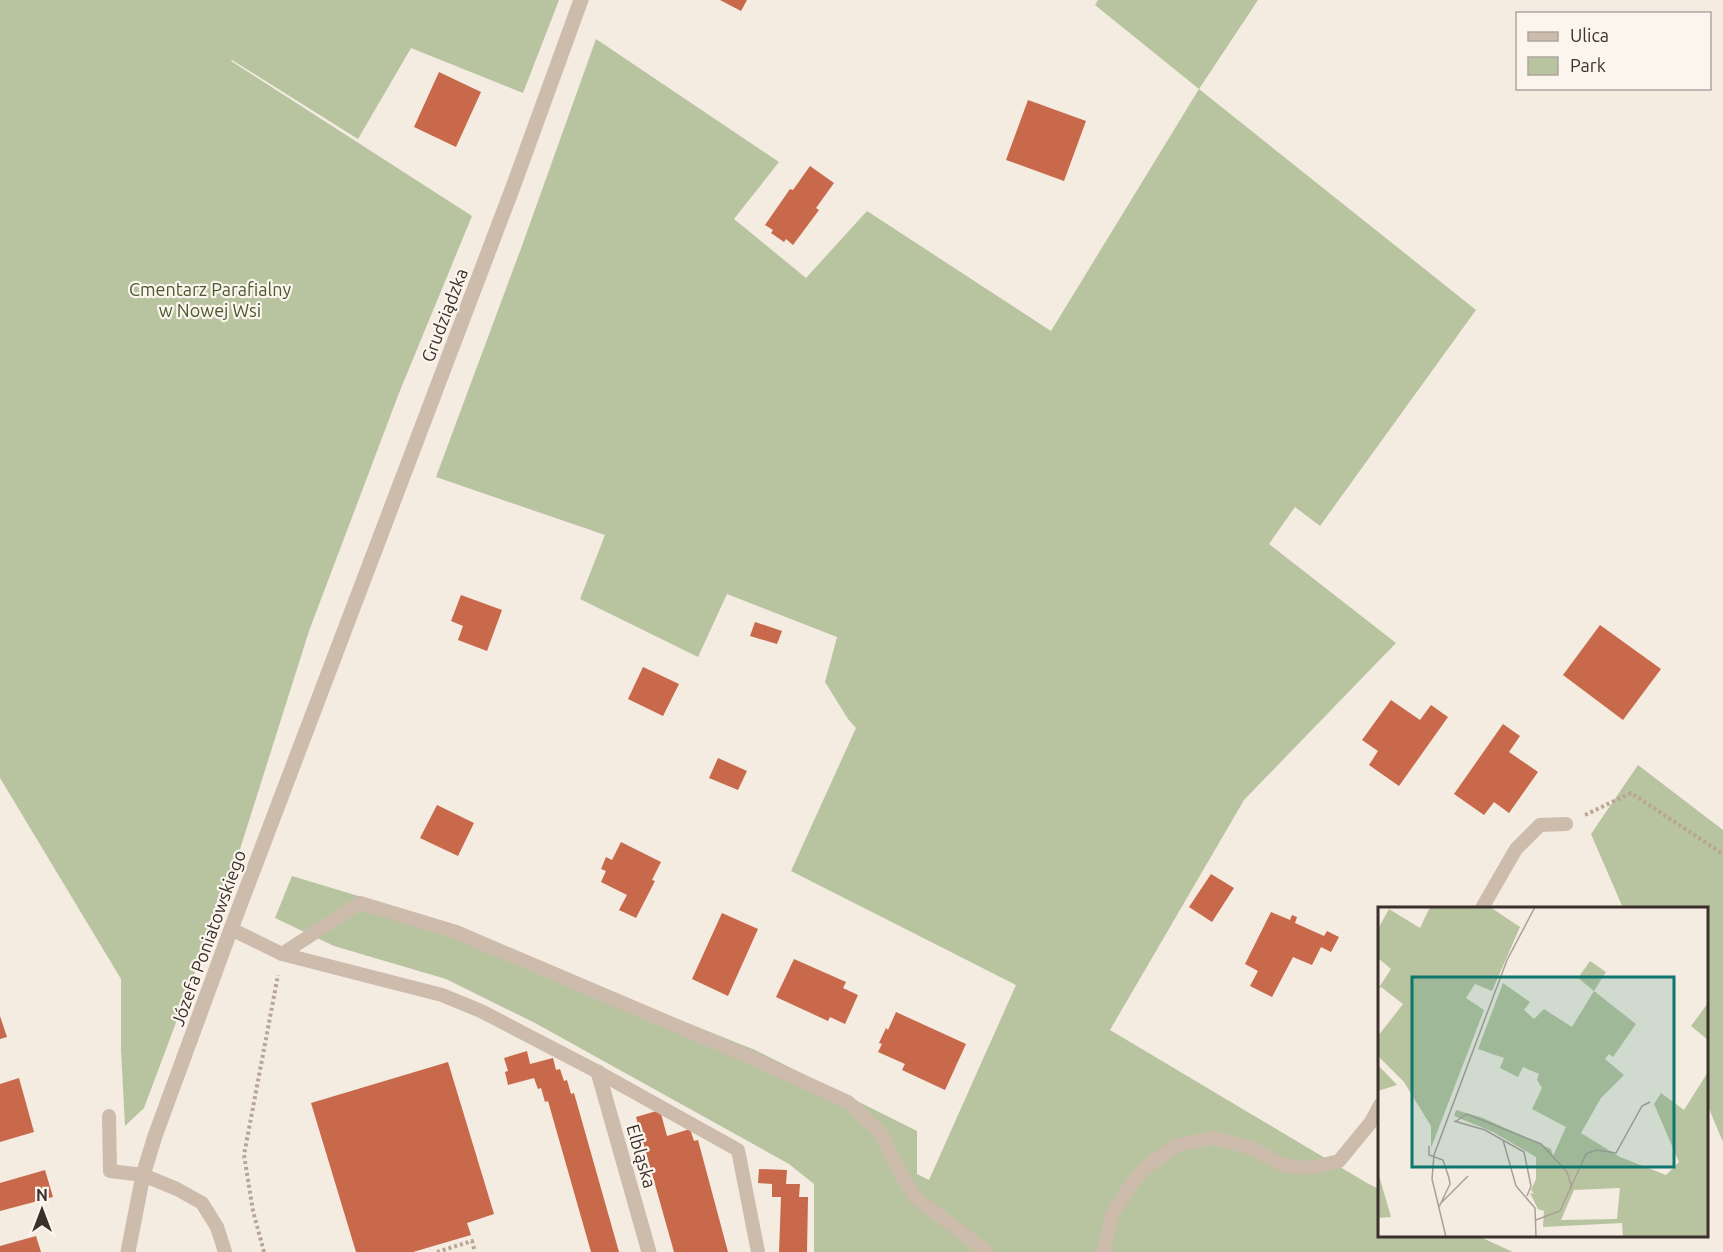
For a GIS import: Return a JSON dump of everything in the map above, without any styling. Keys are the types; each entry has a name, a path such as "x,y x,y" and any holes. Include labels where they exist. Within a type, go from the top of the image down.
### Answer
{"street":[{"name":"Grudziądzka","path":"340,642 509,198 581,0"},
{"name":"Józefa Poniatowskiego","path":"128,1252 143,1175 155,1136 340,642"},
{"name":"Elbląska","path":"598,1072 649,1252"}],"lane":[{"path":"1483,907 1515,849 1540,825 1566,824"},
{"path":"282,954 360,903 456,932 745,1055 848,1102 880,1132 915,1197 987,1252"},
{"path":"231,930 282,954 441,995 481,1011 598,1072 738,1150 758,1252"},
{"path":"1104,1252 1111,1217 1128,1189 1145,1168 1177,1145 1213,1138 1249,1147 1284,1166 1310,1167 1339,1161 1371,1122 1378,1109"},
{"path":"109,1116 110,1171 143,1175 177,1189 202,1203 217,1227 225,1252"}],"path":[{"path":"1566,824 1631,793 1723,854"},
{"path":"264,1252 253,1210 244,1155 282,954"},
{"path":"437,1252 472,1241 476,1252"}],"green space":[{"name":"Cmentarz Parafialny w Nowej Wsi","path":"0,0 559,0 523,93 411,48 358,139 231,61 472,216 399,393 309,631 235,865 144,1108 125,1126 121,1050 121,979 0,778"},
{"path":"1098,0 1258,0 1199,89 1095,5"},
{"path":"596,39 779,162 734,219 806,278 867,211 1051,331 1199,89 1476,310 1320,526 1295,507 1269,544 1396,643 1244,800 1110,1030 1378,1188 1378,1237 1480,1237 1513,1252 814,1252 814,1184 789,1164 535,1023 446,979 334,946 275,918 292,876 464,928 630,1000 755,1050 917,1131 917,1174 929,1180 1016,985 791,871 856,728 825,682 837,637 727,594 698,657 580,599 605,535 436,477"},
{"path":"1638,765 1723,830 1723,1142 1708,1106 1708,907 1623,907 1591,834"}],"building":[{"path":"720,0 747,0 741,11"},
{"path":"439,72 481,92 456,147 414,127"},
{"path":"1028,100 1086,121 1064,181 1006,160"},
{"path":"810,166 834,183 816,208 819,210 793,245 786,239 784,242 771,233 773,230 765,225 790,189 793,190"},
{"path":"461,595 502,610 487,651 458,640 463,626 451,621"},
{"path":"755,622 782,631 777,644 750,636"},
{"path":"1600,625 1661,669 1623,720 1563,675"},
{"path":"643,667 679,684 663,716 628,699"},
{"path":"1391,700 1420,720 1431,705 1448,717 1399,786 1369,765 1378,751 1362,740"},
{"path":"1503,724 1520,736 1509,752 1538,772 1509,813 1494,802 1484,815 1454,794"},
{"path":"718,758 747,771 738,790 709,778"},
{"path":"437,805 474,823 458,856 420,838"},
{"path":"621,842 661,862 652,880 655,881 636,918 619,910 627,895 601,882 606,871 601,869 606,857 612,860"},
{"path":"1211,874 1234,888 1212,922 1189,907"},
{"path":"1271,912 1290,920 1292,915 1297,917 1295,923 1324,936 1327,931 1339,937 1331,952 1321,947 1312,965 1293,957 1272,997 1250,986 1258,971 1245,964"},
{"path":"722,913 758,929 728,996 692,979"},
{"path":"794,959 846,982 843,988 858,995 845,1024 830,1017 828,1021 776,997"},
{"path":"896,1012 966,1044 945,1090 902,1070 905,1064 878,1052 882,1044 879,1043"},
{"path":"0,1016 7,1037 0,1039"},
{"path":"527,1051 530,1064 553,1058 556,1070 560,1069 564,1081 567,1080 571,1094 574,1093 619,1252 591,1252 548,1101 545,1102 541,1088 538,1089 534,1078 508,1085 505,1072 508,1071 504,1058"},
{"path":"448,1062 494,1214 467,1223 471,1235 413,1252 356,1252 311,1103"},
{"path":"19,1078 34,1132 0,1142 0,1084"},
{"path":"660,1110 667,1136 690,1129 694,1141 698,1140 728,1252 674,1252 636,1117"},
{"path":"759,1169 787,1170 786,1184 800,1184 799,1197 808,1197 807,1252 779,1252 781,1197 772,1197 772,1184 758,1183"},
{"path":"45,1170 53,1197 0,1211 0,1183"},
{"path":"36,1236 41,1252 0,1252 0,1246"}]}
